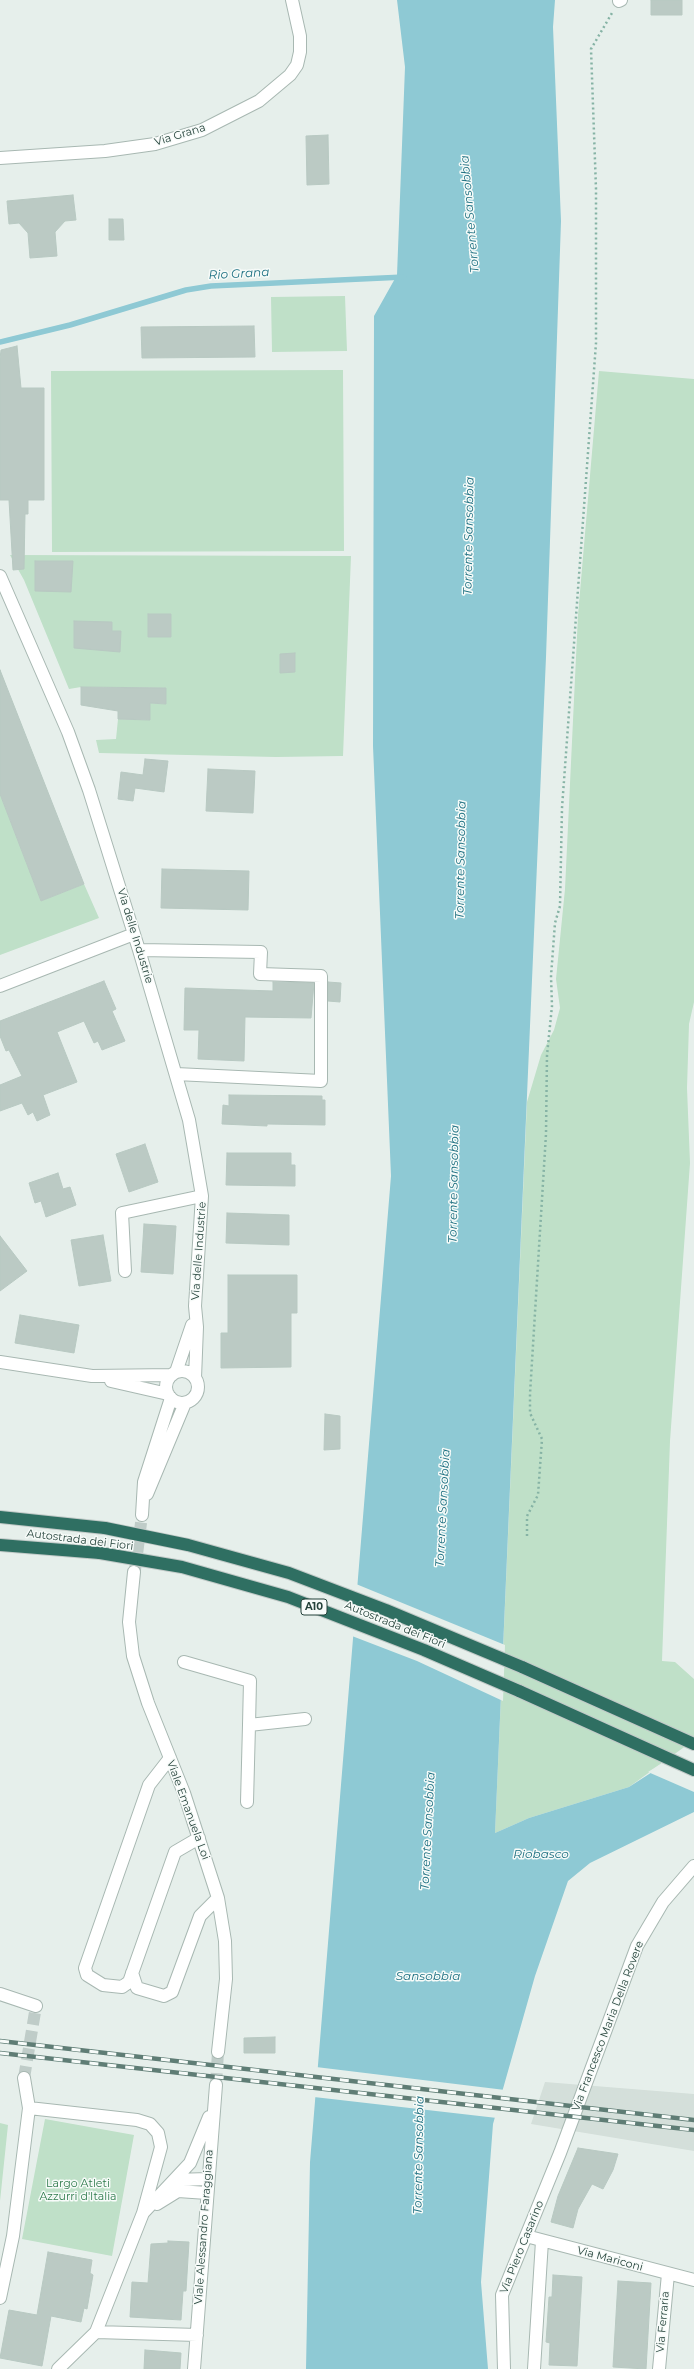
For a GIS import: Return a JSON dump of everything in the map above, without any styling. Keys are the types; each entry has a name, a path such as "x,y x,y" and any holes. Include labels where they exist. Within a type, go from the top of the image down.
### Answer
{"highway":[{"name":"Autostrada dei Fiori","path":"0,1517 105,1528 150,1536 236,1557 323,1586 522,1667 694,1744"},
{"name":"Autostrada dei Fiori","path":"0,1545 100,1553 182,1568 288,1597 431,1653 694,1770"}],"street":[{"name":"Via Grana","path":"0,158 105,151 155,144 202,130 259,101 290,75 297,65 300,52 300,36 292,0"},
{"name":"Via delle Industrie","path":"0,576 68,732 140,950 189,1120 202,1196 195,1313 188,1340 174,1373 166,1384 169,1396"},
{"path":"0,986 134,934"},
{"path":"140,950 261,952 260,974 320,976 321,1081 176,1074"},
{"path":"125,1271 122,1213 202,1196"},
{"name":"Via delle Industrie","path":"185,1403 194,1397 198,1388 195,1378 197,1327 195,1313"},
{"path":"0,1362 92,1376 169,1396 185,1403 144,1503"},
{"path":"92,1376 187,1372 195,1378"},
{"path":"142,1516 144,1503 144,1482 169,1396"},
{"name":"Viale Emanuela Loi","path":"134,1572 129,1622 133,1656 148,1703 199,1838 218,1898 225,1941 226,1979 218,2052"},
{"path":"184,1662 250,1681 247,1802"},
{"path":"249,1725 305,1719"},
{"path":"170,1758 149,1784 85,1968 87,1975 104,1984 122,1987 129,1982 175,1852 199,1838"},
{"name":"Via Francesco Maria Della Rovere","path":"569,2130 637,1946 663,1902 694,1866"},
{"path":"132,1973 137,1988 164,1996 172,1992 200,1916 218,1898"},
{"path":"0,1994 36,2006"},
{"path":"0,2298 13,2236 29,2108 24,2078"},
{"name":"Viale Alessandro Faraggiana","path":"194,2369 213,2105 216,2085"},
{"path":"143,2213 190,2163 213,2105"},
{"path":"29,2108 137,2120 150,2124 158,2133 160,2147 143,2213 96,2332 58,2369"},
{"name":"Via Piero Casarino","path":"504,2369 502,2295 569,2130"},
{"path":"174,2180 208,2179"},
{"path":"143,2213 178,2191 207,2193"},
{"name":"Via Mariconi","path":"526,2236 694,2280"},
{"name":"Via Piero Casarino","path":"534,2369 542,2241"},
{"name":"Via Ferraria","path":"659,2369 668,2274"},
{"path":"96,2332 197,2335"}],"path":[{"path":"527,1536 527,1516 538,1495 542,1439 530,1413 530,1394 546,1134 547,1055 552,1006 551,976 555,923 560,906 559,882 577,584 596,343 596,189 591,49 620,0"}],"shaded area":[{"path":"545,2082 694,2094 694,2151 531,2124"}],"green space":[{"path":"345,296 347,351 272,352 271,297"},
{"path":"343,370 344,551 52,552 51,371"},
{"path":"599,371 694,379 694,1002 689,1024 687,1088 690,1163 670,1441 662,1661 675,1662 694,1679 694,1740 629,1787 529,1818 495,1833 527,1102 541,1055 554,1030 560,1008 556,979 565,889 578,615"},
{"path":"10,555 351,556 343,756 276,757 99,753 96,740 116,739 118,719 150,720 150,703 166,704 166,688 81,687 69,689 24,580"},
{"path":"0,794 41,901 84,884 99,918 0,955"},
{"name":"Largo Atleti Azzurri d'Italia","path":"45,2119 134,2135 112,2256 22,2239"},
{"path":"0,2123 8,2125 0,2201"}],"water":[{"name":"Sansobbia","path":"397,0 555,0 553,27 561,221 546,657 495,1833 529,1818 629,1787 694,1745 694,1812 590,1863 568,1881 535,1976 493,2124 481,2282 488,2369 306,2369 310,2162 391,1176 373,746 374,316 397,275 405,67"}],"pier":[{"path":"356,1584 505,1645 503,1701 417,1661 352,1636"},
{"path":"693,1743 694,1792 648,1772"},
{"path":"316,2067 505,2090 497,2118 314,2097"}],"building":[{"path":"651,0 682,0 682,15 651,15"},
{"path":"328,135 329,184 307,185 306,136"},
{"path":"73,195 76,220 65,221 55,232 57,256 30,258 28,233 19,223 9,224 7,201"},
{"path":"109,219 123,219 124,240 109,240"},
{"path":"254,326 255,357 142,358 141,327"},
{"path":"17,346 21,388 44,388 44,500 28,500 28,514 25,514 24,569 13,570 9,500 0,500 0,359 1,350"},
{"path":"35,561 73,561 71,592 35,591"},
{"path":"148,614 171,614 171,637 148,637"},
{"path":"74,621 112,622 112,631 121,631 120,652 74,648"},
{"path":"295,653 295,672 280,673 280,654"},
{"path":"0,670 84,884 41,901 0,794"},
{"path":"81,687 166,688 166,704 150,703 150,720 118,719 118,711 81,705"},
{"path":"145,759 168,761 164,792 135,788 133,801 118,799 121,772 143,775"},
{"path":"208,769 255,771 253,813 206,811"},
{"path":"162,869 249,871 248,910 161,908"},
{"path":"104,981 116,1009 112,1011 125,1041 102,1050 98,1041 94,1043 84,1021 57,1032 77,1082 43,1095 50,1115 37,1121 33,1112 28,1115 22,1103 0,1111 0,1085 22,1076 9,1050 6,1051 0,1036 0,1021"},
{"path":"273,982 314,983 311,1018 245,1017 244,1061 198,1059 199,1030 184,1030 185,988 273,991"},
{"path":"328,982 341,983 340,1002 328,1001"},
{"path":"229,1095 322,1096 322,1100 325,1100 325,1125 267,1124 267,1126 222,1124 223,1105 229,1106"},
{"path":"145,1144 158,1182 129,1192 116,1154"},
{"path":"227,1153 291,1153 291,1165 295,1165 295,1186 226,1185"},
{"path":"58,1173 63,1189 70,1187 76,1205 46,1217 41,1201 35,1203 29,1183"},
{"path":"227,1213 289,1215 289,1245 226,1243"},
{"path":"144,1224 176,1226 173,1274 141,1272"},
{"path":"103,1235 111,1281 79,1286 71,1240"},
{"path":"0,1236 27,1271 0,1291"},
{"path":"228,1275 297,1275 297,1313 291,1313 291,1367 221,1368 221,1333 228,1333"},
{"path":"20,1315 79,1325 74,1353 15,1343"},
{"path":"325,1414 340,1416 340,1449 324,1450"},
{"path":"275,2037 275,2053 244,2053 244,2038"},
{"path":"578,2148 618,2154 613,2170 603,2189 592,2184 578,2209 573,2228 551,2222 558,2196"},
{"path":"168,2241 189,2242 186,2291 183,2291 181,2320 130,2317 132,2282 148,2283 151,2244 168,2243"},
{"path":"48,2252 92,2260 90,2273 93,2275 87,2309 84,2308 81,2322 51,2316 42,2366 0,2358 9,2310 37,2315"},
{"path":"553,2275 582,2277 577,2366 549,2365 550,2343 546,2342 549,2297 552,2297"},
{"path":"618,2281 651,2283 646,2369 613,2367"},
{"path":"145,2350 181,2353 180,2369 144,2369"}],"waterway":[{"name":"Rio Grana","path":"0,342 70,325 186,290 211,286 404,277"}],"tunnel":[{"path":"135,1570 142,1515"},
{"path":"24,2078 36,2006"},
{"path":"216,2085 218,2052"}],"railway":[{"path":"0,2041 694,2120"},
{"path":"0,2053 694,2130"}],"water label":[{"name":"Torrente Sansobbia","path":"470,214"},
{"name":"Torrente Sansobbia","path":"469,536"},
{"name":"Torrente Sansobbia","path":"461,860"},
{"name":"Torrente Sansobbia","path":"454,1184"},
{"name":"Torrente Sansobbia","path":"443,1508"},
{"name":"Torrente Sansobbia","path":"428,1831"},
{"name":"Riobasco","path":"541,1854"},
{"name":"Torrente Sansobbia","path":"419,2155"}]}
